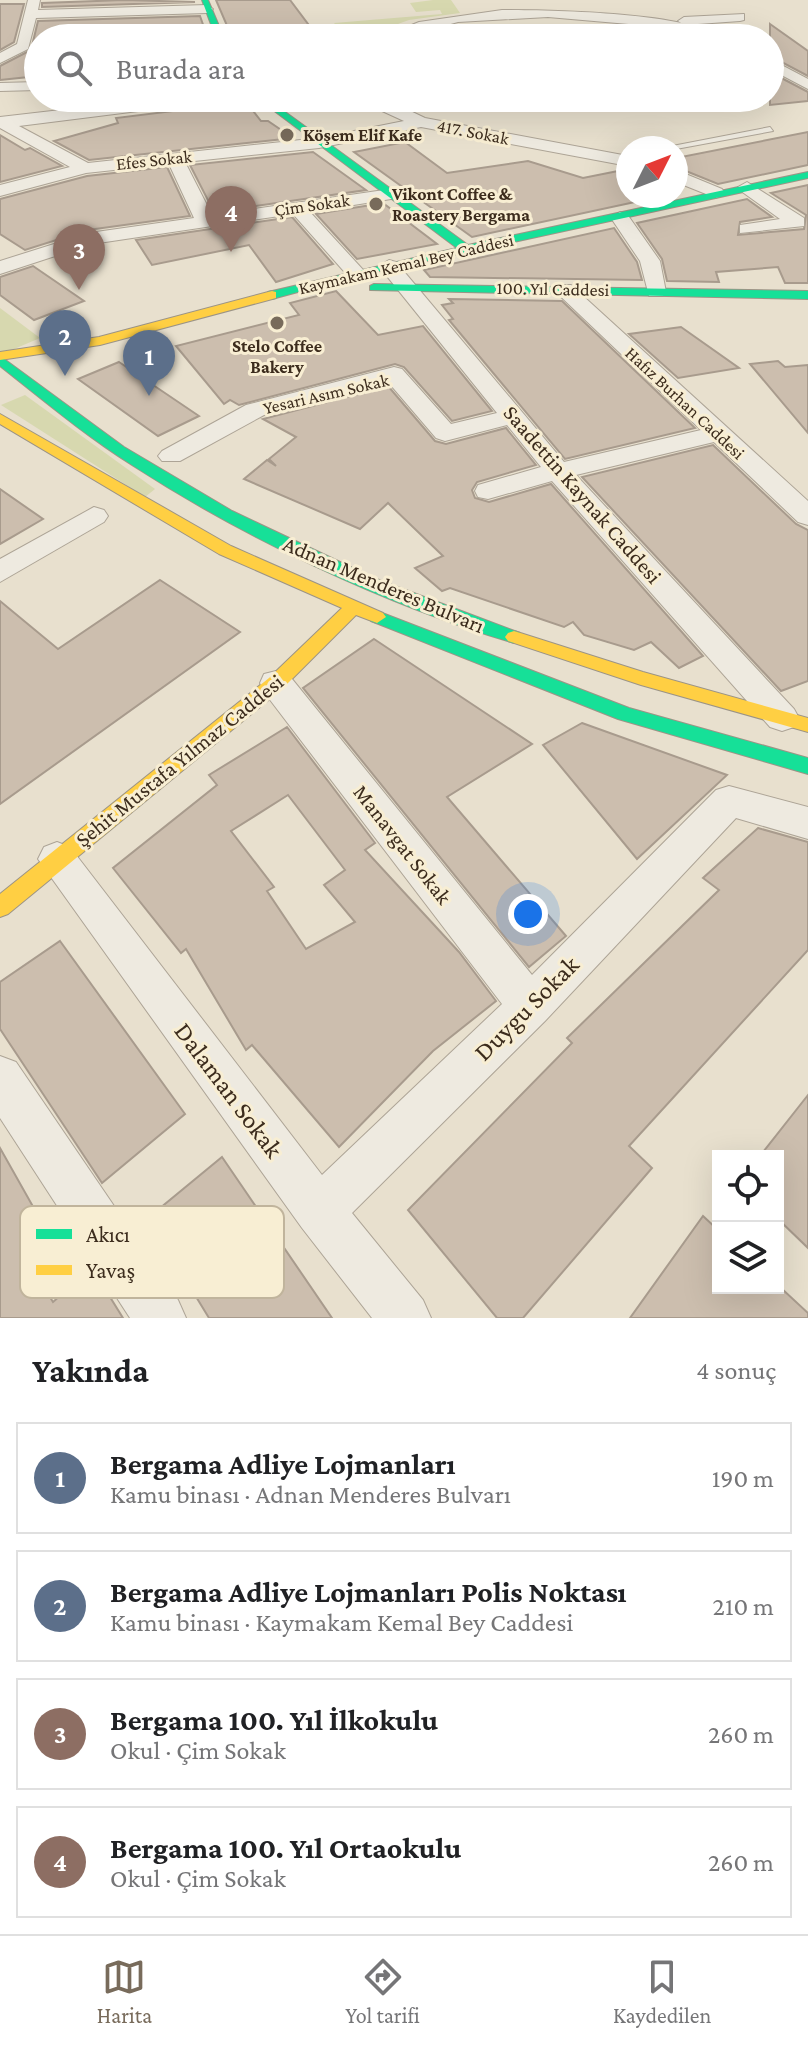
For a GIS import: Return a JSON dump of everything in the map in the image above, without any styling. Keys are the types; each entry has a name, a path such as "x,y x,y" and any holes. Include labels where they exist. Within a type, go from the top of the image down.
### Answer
{"main road":[{"path":"206,4 214,24"},
{"path":"279,112 466,249"},
{"name":"Kaymakam Kemal Bey Caddesi","path":"16,382 100,341 159,318 253,294 298,289 356,273 808,175"},
{"name":"100. Yıl Caddesi","path":"298,289 564,289 806,298"},
{"name":"Kaymakam Kemal Bey Caddesi","path":"0,358 100,341"},
{"name":"Adnan Menderes Bulvarı","path":"0,358 16,382 161,478 237,520 357,575 487,628 617,671 795,721"},
{"name":"Adnan Menderes Bulvarı","path":"0,418 131,498 225,550 353,608 625,714 808,766"},
{"name":"Şehit Mustafa Yılmaz Caddesi","path":"0,907 276,683 353,608"}],"street":[{"path":"596,0 605,14"},
{"path":"657,22 742,22 725,0"},
{"path":"32,7 206,4"},
{"path":"421,24 454,15 543,9 605,14 664,24"},
{"path":"0,59 24,49"},
{"path":"784,71 808,85"},
{"path":"0,87 24,86"},
{"path":"1,122 85,112"},
{"path":"397,112 421,122"},
{"name":"Efes Sokak","path":"1,122 85,168 319,143"},
{"name":"417. Sokak","path":"319,143 421,122 616,159"},
{"path":"174,158 205,220"},
{"path":"0,191 85,168"},
{"path":"688,180 716,193"},
{"path":"747,187 797,222 747,229"},
{"name":"Çim Sokak","path":"5,260 40,257 89,239 391,194"},
{"path":"297,208 356,273"},
{"path":"620,218 650,261 656,292"},
{"name":"Saadettin Kaynak Caddesi","path":"389,266 558,471 795,721"},
{"name":"Hafız Burhan Caddesi","path":"564,289 808,516"},
{"name":"Yesari Asım Sokak","path":"171,456 255,410 394,374 445,433 514,416"},
{"path":"488,491 558,471 718,434"},
{"path":"0,572 94,516"},
{"name":"Manavgat Sokak","path":"276,683 530,1006"},
{"name":"Duygu Sokak","path":"319,1211 530,1006 729,801 808,823"},
{"name":"Dalaman Sokak","path":"57,859 394,1313"},
{"path":"0,1078 85,1206"},
{"path":"147,1298 160,1318"}],"lane":[{"path":"688,144 770,129"}],"green space":[{"path":"451,0 460,13 398,24 334,23 442,14 440,10 416,12 410,3"},
{"path":"0,308 40,338 0,355"},
{"path":"25,395 155,489 145,497 1,405"}],"building":[{"path":"124,0 195,2 42,7 42,3"},
{"path":"216,0 290,0 308,24 226,24"},
{"path":"0,4 24,4 14,42 0,50"},
{"path":"200,16 203,24 37,24 38,21"},
{"path":"784,34 808,51 808,76 784,63"},
{"path":"24,54 24,77 0,80 0,66"},
{"path":"784,79 808,92 808,101 784,104"},
{"path":"165,112 254,112 261,121 268,121 293,138 89,160 54,141 118,123 116,118"},
{"path":"808,132 808,165 718,184 688,172 688,156"},
{"path":"0,135 25,150 30,148 62,166 0,182"},
{"path":"405,142 447,173 528,161 583,178 616,171 616,206 472,237 354,152"},
{"path":"313,152 366,190 214,212 190,165"},
{"path":"167,167 190,216 88,230 25,250 0,234 0,199 87,176"},
{"path":"808,185 808,283 785,283 778,267 716,272 719,282 667,281 662,259 637,223 747,199 772,217 740,222 738,235 804,229 806,215 771,193"},
{"path":"383,203 437,244 357,259 316,214"},
{"path":"292,217 333,264 276,282 249,245 152,265 136,240"},
{"path":"614,228 637,262 642,280 430,277 424,270"},
{"path":"33,266 84,301 34,320 0,295 0,277"},
{"path":"336,291 378,335 423,326 492,411 452,421 404,367 395,364 239,405 230,400 224,404 176,346 299,315 290,303"},
{"path":"449,299 562,301 695,428 565,459 449,320 453,319 442,305 453,303"},
{"path":"681,327 739,368 678,378 629,334"},
{"path":"778,361 785,367 808,365 808,433 750,364"},
{"path":"119,362 199,416 158,436 78,379"},
{"path":"388,386 435,441 446,444 506,428 536,465 477,482 472,490 475,498 489,502 551,484 703,656 679,668 651,642 634,650 584,635 573,622 564,627 450,588 442,591 415,568 443,556 388,503 360,529 244,479 267,460 276,466 269,459 296,437 263,419"},
{"path":"713,445 796,524 808,530 808,681 781,691 582,477"},
{"path":"0,489 43,519 0,544"},
{"path":"160,580 240,632 0,804 0,601 58,649"},
{"path":"374,639 532,744 447,797 566,936 529,967 303,688"},
{"path":"582,723 727,775 637,859 543,745"},
{"path":"287,727 375,843 365,850 459,952 496,1001 433,1051 339,1147 252,1045 246,1050 186,949 181,953 113,868 217,785 209,775","holes":["288,795 345,870 324,885 355,922 306,949 267,891 274,887 231,831"]},
{"path":"758,828 808,842 808,950 629,1146 652,1168 523,1318 497,1318 408,1210 572,1043 567,1038 719,890 703,878"},
{"path":"60,941 185,1114 102,1183 0,1029 0,982"},
{"path":"808,1095 808,1248 784,1225 784,1150 765,1150"},
{"path":"0,1148 33,1206 20,1206 20,1298 51,1298 53,1302 58,1298 111,1298 123,1318 0,1318"},
{"path":"222,1157 255,1206 163,1206"},
{"path":"703,1216 712,1224 712,1294 784,1294 784,1291 808,1313 808,1318 630,1318"},
{"path":"284,1248 332,1318 209,1318 197,1298 284,1298"}],"traffic: fast":[{"path":"205,0 214,24"},
{"path":"280,112 466,249"},
{"path":"272,295 356,273 808,175"},
{"path":"374,288 808,295"},
{"path":"0,360 119,450 227,515 368,582 514,637"},
{"path":"377,617 625,714 808,766"}],"traffic: slow":[{"path":"0,356 100,341 272,295"},
{"path":"0,418 225,550 377,617"},
{"path":"0,907 276,683 353,608"},
{"path":"514,637 641,678 808,725"}],"place":[{"name":"Köşem Elif Kafe","path":"287,135"},
{"name":"Vikont Coffee & Roastery Bergama","path":"376,204"},
{"name":"Bergama 100. Yıl Ortaokulu","path":"231,252"},
{"name":"Bergama 100. Yıl İlkokulu","path":"79,290"},
{"name":"Stelo Coffee Bakery","path":"277,323"},
{"name":"Bergama Adliye Lojmanları Polis Noktası","path":"65,376"},
{"name":"Bergama Adliye Lojmanları","path":"149,396"}]}
